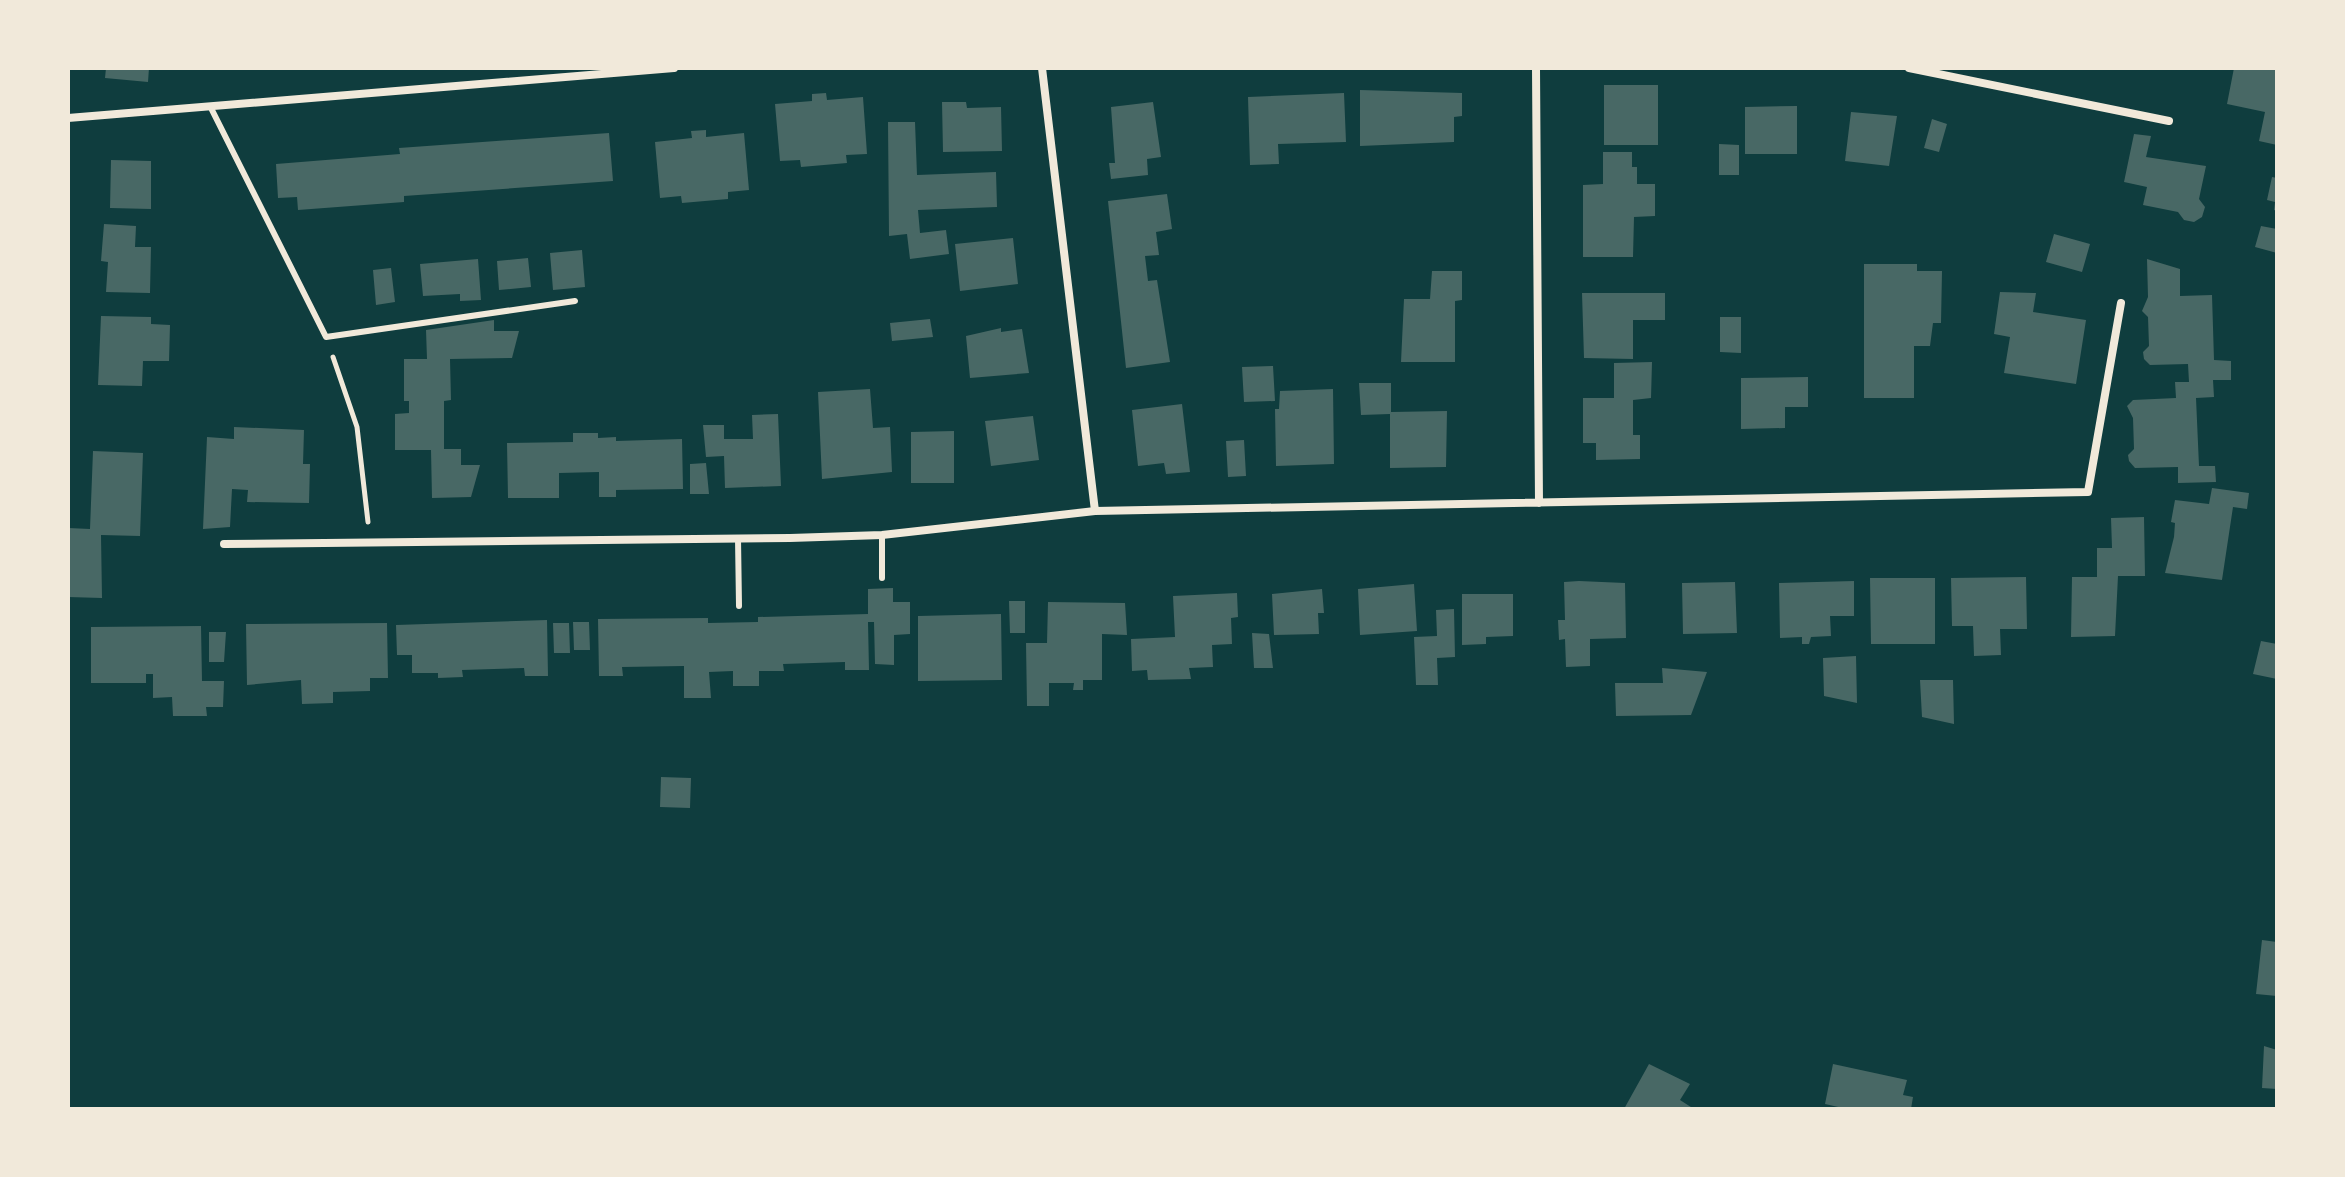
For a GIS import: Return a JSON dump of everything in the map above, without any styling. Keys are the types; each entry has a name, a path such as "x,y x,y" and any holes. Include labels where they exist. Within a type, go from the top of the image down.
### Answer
{"street":[{"path":"68,118 674,68"},
{"path":"1042,68 1095,511"},
{"path":"1536,68 1539,503"},
{"path":"1909,68 2169,121"},
{"path":"224,544 882,535 1095,511 2088,492 2121,303"}],"lane":[{"path":"211,108 326,337 575,301"},
{"path":"882,535 882,578"},
{"path":"738,538 739,606"}],"path":[{"path":"326,337 357,427 369,523 366,541"}],"building":[{"path":"106,68 149,68 148,82 105,78"},
{"path":"2234,68 2277,68 2277,145 2259,141 2265,112 2227,104"},
{"path":"1604,85 1658,85 1658,145 1604,145"},
{"path":"1360,90 1462,93 1462,116 1454,117 1454,142 1360,146"},
{"path":"826,93 827,100 863,97 867,154 846,155 847,163 801,167 800,160 780,161 775,104 812,101 812,94"},
{"path":"1344,93 1346,142 1278,144 1279,164 1250,165 1248,97"},
{"path":"942,102 966,102 967,108 1001,107 1002,151 943,152"},
{"path":"1153,102 1161,157 1147,159 1148,175 1111,179 1109,163 1115,163 1111,107"},
{"path":"1797,106 1797,154 1745,154 1745,107"},
{"path":"1851,112 1897,116 1889,166 1845,161"},
{"path":"1932,119 1947,124 1939,152 1924,148"},
{"path":"888,122 915,122 917,175 996,172 997,207 918,210 920,233 946,230 949,254 910,259 907,234 889,236"},
{"path":"706,130 706,137 744,133 749,190 728,192 728,199 682,203 681,196 660,198 655,142 692,138 691,131"},
{"path":"609,133 613,181 404,196 404,202 298,210 297,197 278,198 276,164 400,154 399,148"},
{"path":"2134,134 2151,136 2146,157 2206,166 2199,199 2205,207 2202,217 2194,222 2184,220 2178,212 2143,205 2147,187 2124,182"},
{"path":"1719,144 1739,145 1739,175 1719,175"},
{"path":"1603,152 1632,152 1632,167 1637,167 1637,184 1655,184 1655,216 1634,217 1633,257 1583,257 1583,185 1603,184"},
{"path":"111,160 151,161 151,209 110,208"},
{"path":"2272,177 2277,178 2277,211 2274,210 2275,202 2267,200"},
{"path":"1167,194 1172,229 1156,232 1159,255 1145,256 1148,281 1157,280 1170,362 1126,368 1108,201"},
{"path":"104,224 136,226 135,247 151,247 150,293 106,292 108,262 101,261"},
{"path":"2261,226 2277,229 2277,253 2255,247"},
{"path":"2054,234 2090,244 2082,272 2046,262"},
{"path":"1013,238 1018,284 960,291 955,244"},
{"path":"582,250 585,287 553,290 550,253"},
{"path":"528,258 531,287 499,290 497,261"},
{"path":"478,259 481,300 460,301 460,294 423,296 420,264"},
{"path":"2147,259 2180,269 2180,296 2212,295 2214,360 2231,361 2231,380 2213,380 2214,397 2196,398 2199,466 2215,466 2216,482 2178,483 2178,467 2135,468 2129,461 2128,455 2134,449 2133,418 2127,406 2133,400 2176,398 2175,382 2189,382 2188,364 2150,365 2144,359 2143,352 2149,346 2148,317 2142,311 2148,297"},
{"path":"1864,264 1917,264 1917,271 1942,271 1941,323 1933,323 1930,346 1914,346 1914,398 1864,398"},
{"path":"391,268 395,302 376,305 373,270"},
{"path":"1432,271 1462,271 1462,300 1455,301 1455,362 1401,362 1404,299 1430,299"},
{"path":"2000,292 2036,293 2033,312 2086,320 2076,384 2004,373 2010,337 1994,334"},
{"path":"1582,293 1665,293 1665,320 1633,320 1633,359 1584,358"},
{"path":"101,316 151,317 151,324 170,325 169,361 143,361 142,386 98,385"},
{"path":"1720,317 1741,317 1741,353 1720,352"},
{"path":"930,319 933,337 892,341 890,323"},
{"path":"494,320 494,331 519,331 512,358 450,359 451,400 444,401 444,449 461,449 461,465 480,465 471,497 432,498 431,450 395,450 395,414 409,413 409,401 404,401 404,359 427,359 426,330"},
{"path":"1001,328 1001,332 1022,329 1029,373 970,378 966,336"},
{"path":"1652,362 1651,398 1633,400 1633,435 1640,435 1640,459 1596,460 1596,443 1583,443 1583,398 1614,398 1614,363"},
{"path":"1273,366 1275,401 1244,402 1242,367"},
{"path":"1808,377 1808,407 1785,407 1785,428 1741,429 1741,378"},
{"path":"1359,383 1391,383 1391,412 1447,411 1446,467 1390,468 1390,414 1361,415"},
{"path":"870,389 873,428 890,427 892,472 822,479 818,392"},
{"path":"1333,389 1334,464 1276,466 1275,409 1279,409 1280,391"},
{"path":"1182,404 1190,472 1166,474 1164,463 1138,466 1132,410"},
{"path":"778,414 781,486 725,488 724,456 706,457 703,425 724,425 724,439 753,439 752,415"},
{"path":"1033,416 1039,460 991,466 985,421"},
{"path":"234,427 304,430 303,464 310,464 309,503 247,502 248,490 232,489 230,527 203,529 207,437 234,439"},
{"path":"954,431 954,483 911,483 911,432"},
{"path":"573,433 598,433 598,438 616,437 616,441 682,439 683,489 616,490 616,497 599,497 599,472 559,473 559,498 508,498 507,443 573,442"},
{"path":"1244,440 1246,476 1228,477 1226,441"},
{"path":"93,451 143,453 140,536 101,535 102,598 68,597 68,528 90,529"},
{"path":"706,463 709,494 690,494 690,464"},
{"path":"2212,488 2249,493 2247,509 2233,507 2222,580 2165,573 2174,537 2175,523 2171,522 2175,500 2209,504"},
{"path":"2144,517 2145,576 2118,576 2115,636 2071,637 2072,577 2097,577 2097,548 2112,548 2111,518"},
{"path":"2026,577 2027,629 2000,629 2001,655 1974,656 1973,626 1952,626 1951,578"},
{"path":"1870,578 1935,578 1935,644 1871,644"},
{"path":"1854,581 1854,616 1830,616 1831,636 1811,637 1809,644 1802,644 1802,637 1780,638 1779,583"},
{"path":"1564,582 1625,583 1626,638 1590,639 1590,666 1566,667 1565,639 1559,640 1558,620 1565,620"},
{"path":"1735,582 1737,633 1683,634 1682,583"},
{"path":"1414,584 1417,631 1360,635 1358,589"},
{"path":"893,588 893,602 910,602 910,634 894,635 894,665 875,664 874,622 868,622 869,670 845,670 845,662 783,664 784,671 759,671 759,686 733,686 733,671 709,672 711,698 684,698 684,666 622,667 623,676 599,676 598,619 708,618 708,623 758,622 758,617 868,614 868,589"},
{"path":"1322,589 1324,613 1318,613 1319,634 1274,635 1272,594"},
{"path":"1237,593 1238,617 1231,618 1232,644 1212,645 1213,667 1189,668 1191,679 1148,680 1147,670 1132,671 1131,639 1175,637 1173,596"},
{"path":"1462,594 1513,594 1513,636 1486,637 1486,644 1462,645"},
{"path":"1009,601 1025,601 1025,633 1010,633"},
{"path":"1048,602 1125,603 1127,635 1102,634 1102,680 1083,680 1083,690 1073,690 1074,683 1049,683 1049,706 1027,706 1026,643 1047,643"},
{"path":"1454,609 1455,657 1437,658 1438,685 1416,685 1414,637 1437,636 1436,610"},
{"path":"1001,614 1002,680 918,681 918,616"},
{"path":"547,620 548,676 525,676 524,668 462,670 463,677 438,678 438,673 412,673 412,655 397,655 396,625"},
{"path":"573,622 589,622 590,650 574,650"},
{"path":"387,623 388,678 370,678 370,691 333,692 333,703 302,704 301,680 247,685 246,624"},
{"path":"553,623 569,623 570,653 554,653"},
{"path":"201,626 202,681 224,681 223,707 206,707 207,716 173,716 172,697 153,698 153,674 146,674 146,683 91,683 91,627"},
{"path":"209,632 226,632 224,662 209,662"},
{"path":"1252,633 1269,634 1273,668 1254,668"},
{"path":"2261,641 2277,644 2277,679 2253,674"},
{"path":"1856,656 1857,703 1824,696 1823,658"},
{"path":"1662,668 1707,672 1691,715 1616,716 1615,683 1663,683"},
{"path":"1920,680 1953,680 1954,724 1922,717"},
{"path":"661,777 691,778 690,808 660,807"},
{"path":"2262,940 2277,942 2277,996 2256,994"},
{"path":"2264,1046 2277,1050 2277,1089 2262,1088"},
{"path":"1649,1064 1690,1084 1680,1100 1694,1109 1624,1109"},
{"path":"1833,1064 1907,1080 1903,1095 1913,1097 1911,1109 1847,1109 1825,1104"}]}
